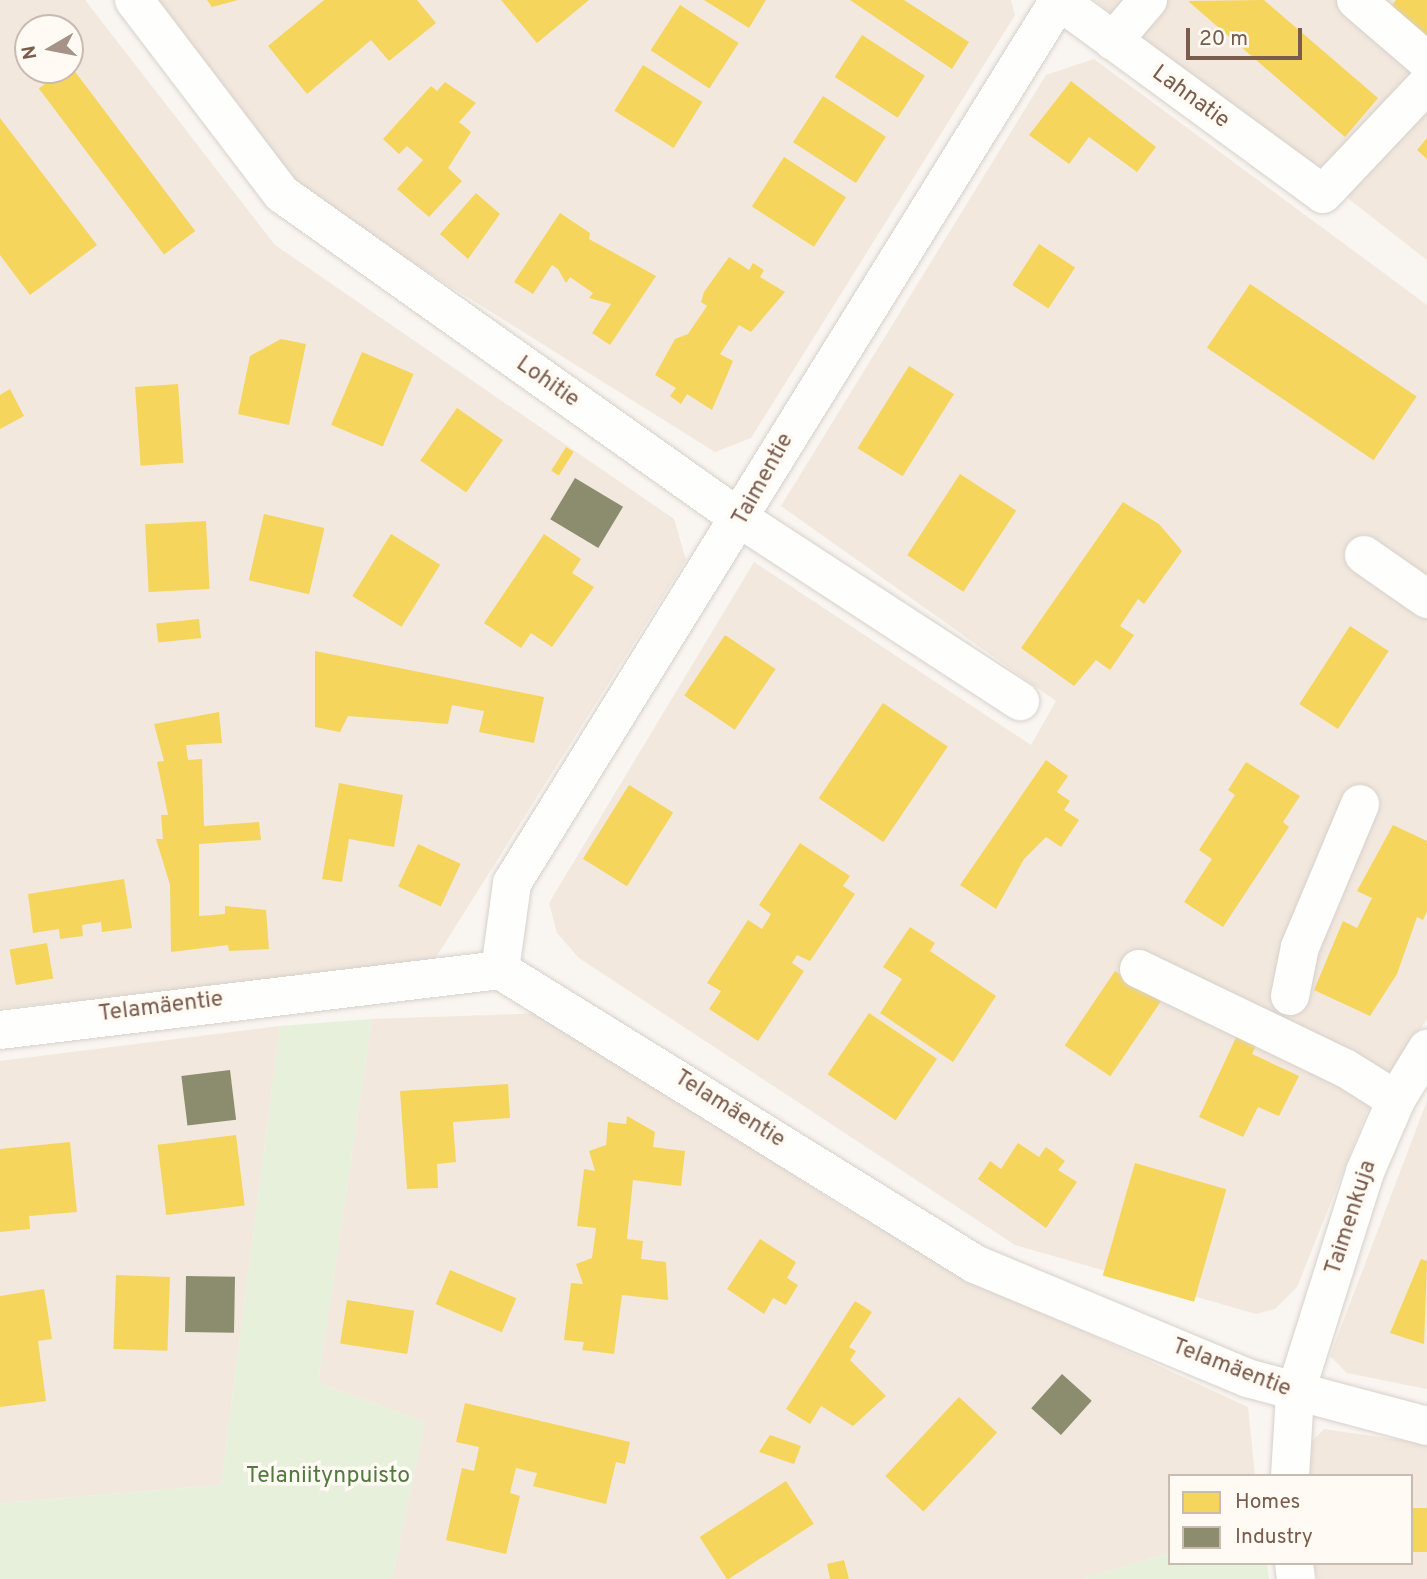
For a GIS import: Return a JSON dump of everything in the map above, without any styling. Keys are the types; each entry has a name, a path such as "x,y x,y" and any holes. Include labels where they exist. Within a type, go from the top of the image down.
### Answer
{"street":[{"name":"Lohitie","path":"134,0 282,194 742,520 1020,701"},
{"name":"Taimentie","path":"500,970 512,883 742,520 1058,0"},
{"name":"Lahnatie","path":"1058,0 1323,194 1427,84"},
{"path":"1113,41 1148,0"},
{"path":"1356,0 1427,61"},
{"path":"1363,555 1427,599"},
{"path":"1290,996 1300,947 1360,804"},
{"path":"1139,969 1345,1068 1396,1100"},
{"name":"Telamäentie","path":"0,1030 500,970 975,1264 1294,1394 1427,1426"},
{"name":"Taimenkuja","path":"1290,1474 1294,1394 1365,1172 1396,1100 1427,1049"}],"shaded area":[{"path":"0,0 85,0 275,245 674,519 686,560 428,970 0,1008"},
{"path":"158,0 1011,0 1015,15 751,438 715,452 309,198"},
{"path":"1094,0 1427,0 1427,260"},
{"path":"1094,59 1427,305 1427,1019 1369,1107 1297,1287 1275,1309 1256,1314 1015,1245 579,958 557,933 549,903 754,562 1031,745 1056,701 781,506 1046,75"},
{"path":"544,1013 843,1207 968,1278 1248,1407 1255,1474 1168,1474 1168,1554 1082,1579 392,1579 425,1422 318,1383 372,1019"},
{"path":"280,1026 221,1485 0,1503 0,1061"},
{"path":"1427,1101 1427,1389 1347,1373 1330,1356"},
{"path":"1324,1429 1427,1444 1427,1579 1317,1579 1314,1565 1413,1565 1413,1474 1304,1474 1303,1450"}],"green space":[{"name":"Telaniitynpuisto","path":"372,1019 318,1383 425,1422 392,1579 0,1579 0,1503 221,1485 280,1026"},
{"path":"1168,1554 1168,1565 1267,1565 1269,1579 1082,1579"}],"building: Homes":[{"path":"207,0 238,0 212,7"},
{"path":"324,0 417,0 436,23 389,61 371,40 307,94 268,46"},
{"path":"501,0 589,0 537,43"},
{"path":"704,0 766,0 749,28"},
{"path":"850,0 904,0 969,42 952,69"},
{"path":"1264,0 1378,98 1345,137 1188,1"},
{"path":"1396,0 1427,0 1427,39 1385,14"},
{"path":"680,5 739,43 709,88 651,50"},
{"path":"862,35 925,76 898,118 835,77"},
{"path":"643,65 702,102 674,148 614,111"},
{"path":"1071,81 1156,147 1137,172 1089,137 1069,164 1029,135"},
{"path":"445,82 476,103 459,122 471,132 448,168 462,181 429,217 397,189 423,160 407,146 399,154 383,139 431,86 437,91"},
{"path":"45,84 84,84 195,231 164,255 39,88"},
{"path":"823,96 886,137 856,183 793,142"},
{"path":"0,118 97,245 30,295 0,255"},
{"path":"1427,138 1427,159 1417,150"},
{"path":"784,157 846,197 814,247 752,206"},
{"path":"476,193 500,214 468,259 440,234"},
{"path":"560,213 590,233 589,239 656,276 610,345 592,333 611,304 589,298 593,293 570,277 566,283 558,269 552,265 533,294 514,282"},
{"path":"1039,244 1075,267 1048,309 1012,285"},
{"path":"729,257 749,270 753,263 764,270 760,277 785,292 751,332 739,325 720,354 733,361 712,410 687,394 681,404 670,396 676,388 655,375 675,339 688,334 707,306 701,302 704,292"},
{"path":"1250,284 1417,396 1374,460 1207,348"},
{"path":"281,339 306,344 289,425 238,414 250,356"},
{"path":"362,352 414,374 383,447 331,425"},
{"path":"909,366 954,394 903,476 858,448"},
{"path":"178,384 184,463 141,466 135,387"},
{"path":"10,389 24,416 0,429 0,395"},
{"path":"457,408 503,440 466,493 420,460"},
{"path":"566,447 574,452 559,476 551,471"},
{"path":"960,474 1016,510 963,592 907,555"},
{"path":"1123,502 1159,524 1182,551 1144,604 1138,599 1120,626 1134,635 1110,670 1096,660 1074,686 1021,648"},
{"path":"264,514 324,528 309,594 249,580"},
{"path":"206,521 210,589 149,592 145,524"},
{"path":"391,534 440,565 402,627 352,596"},
{"path":"544,534 581,559 572,573 594,587 552,647 531,633 521,648 484,623"},
{"path":"199,619 201,638 158,642 156,623"},
{"path":"1350,626 1389,651 1338,729 1299,704"},
{"path":"725,635 776,669 735,730 684,696"},
{"path":"315,651 544,697 534,743 479,732 484,711 452,705 448,724 348,716 340,732 315,727"},
{"path":"883,703 948,747 883,842 819,798"},
{"path":"219,712 222,743 186,745 188,760 202,759 204,826 259,822 261,840 199,844 199,916 225,914 225,906 266,910 269,949 229,951 228,945 171,952 170,885 156,839 163,839 161,815 168,815 157,762 164,761 154,724"},
{"path":"1046,760 1068,776 1057,792 1070,801 1064,810 1079,820 1061,847 1046,837 1024,859 996,909 960,885"},
{"path":"1246,762 1300,796 1283,822 1289,827 1223,927 1184,902 1212,859 1199,850 1235,795 1228,790"},
{"path":"339,783 403,795 394,847 349,839 342,882 322,879"},
{"path":"629,785 673,813 627,886 583,859"},
{"path":"1393,825 1427,841 1427,911 1423,920 1417,917 1397,974 1370,1016 1314,990 1343,921 1357,928 1372,898 1357,891"},
{"path":"800,843 850,876 843,886 855,894 810,961 797,955 792,963 804,971 758,1041 709,1009 721,991 707,983 748,920 762,929 771,914 759,905"},
{"path":"418,844 461,864 441,906 398,887"},
{"path":"124,879 132,928 102,932 101,922 82,925 83,936 60,939 59,929 33,933 28,894"},
{"path":"910,927 935,943 930,951 996,996 953,1062 880,1013 902,979 883,967"},
{"path":"47,943 53,978 16,985 10,950"},
{"path":"1115,971 1161,1002 1110,1076 1065,1046"},
{"path":"869,1013 937,1059 896,1120 828,1074"},
{"path":"1239,1031 1258,1041 1252,1054 1299,1076 1279,1116 1258,1107 1243,1137 1199,1117"},
{"path":"508,1084 510,1118 453,1122 456,1162 437,1164 438,1188 407,1189 400,1091"},
{"path":"627,1116 655,1132 653,1147 685,1151 681,1186 633,1180 627,1239 643,1241 641,1259 666,1262 668,1300 622,1295 614,1354 582,1350 584,1342 564,1340 571,1283 583,1284 576,1264 592,1258 596,1228 577,1226 584,1169 595,1171 589,1151 606,1145 608,1122 626,1124"},
{"path":"236,1135 245,1205 166,1215 158,1145"},
{"path":"70,1142 77,1212 29,1216 30,1229 0,1232 0,1149"},
{"path":"1018,1143 1039,1157 1046,1147 1065,1161 1058,1170 1077,1182 1046,1228 978,1179 990,1161 1001,1169"},
{"path":"1135,1163 1226,1189 1194,1302 1103,1275"},
{"path":"760,1239 796,1262 787,1278 798,1285 786,1305 773,1298 764,1314 727,1289"},
{"path":"1421,1259 1427,1261 1424,1344 1390,1333"},
{"path":"450,1270 516,1298 502,1332 436,1304"},
{"path":"116,1275 170,1277 167,1351 113,1349"},
{"path":"44,1289 52,1339 38,1341 46,1401 0,1407 0,1296"},
{"path":"347,1300 414,1311 407,1354 340,1343"},
{"path":"855,1301 872,1312 849,1347 856,1351 850,1360 886,1396 853,1426 821,1406 810,1424 786,1409"},
{"path":"959,1397 997,1432 923,1511 885,1476"},
{"path":"465,1403 630,1442 625,1464 616,1462 606,1504 533,1486 537,1473 516,1468 510,1493 520,1496 506,1554 446,1540 462,1468 474,1471 479,1447 456,1442"},
{"path":"770,1435 801,1446 794,1464 759,1452"},
{"path":"786,1481 814,1524 729,1579 700,1537"},
{"path":"1413,1508 1427,1508 1427,1552 1413,1552"},
{"path":"844,1560 849,1579 830,1579 827,1564"}],"building: Industry":[{"path":"575,478 623,507 598,548 550,519"},
{"path":"230,1070 236,1120 187,1126 181,1076"},
{"path":"186,1276 235,1277 234,1333 185,1332"},
{"path":"1062,1374 1092,1401 1061,1435 1031,1408"}]}
